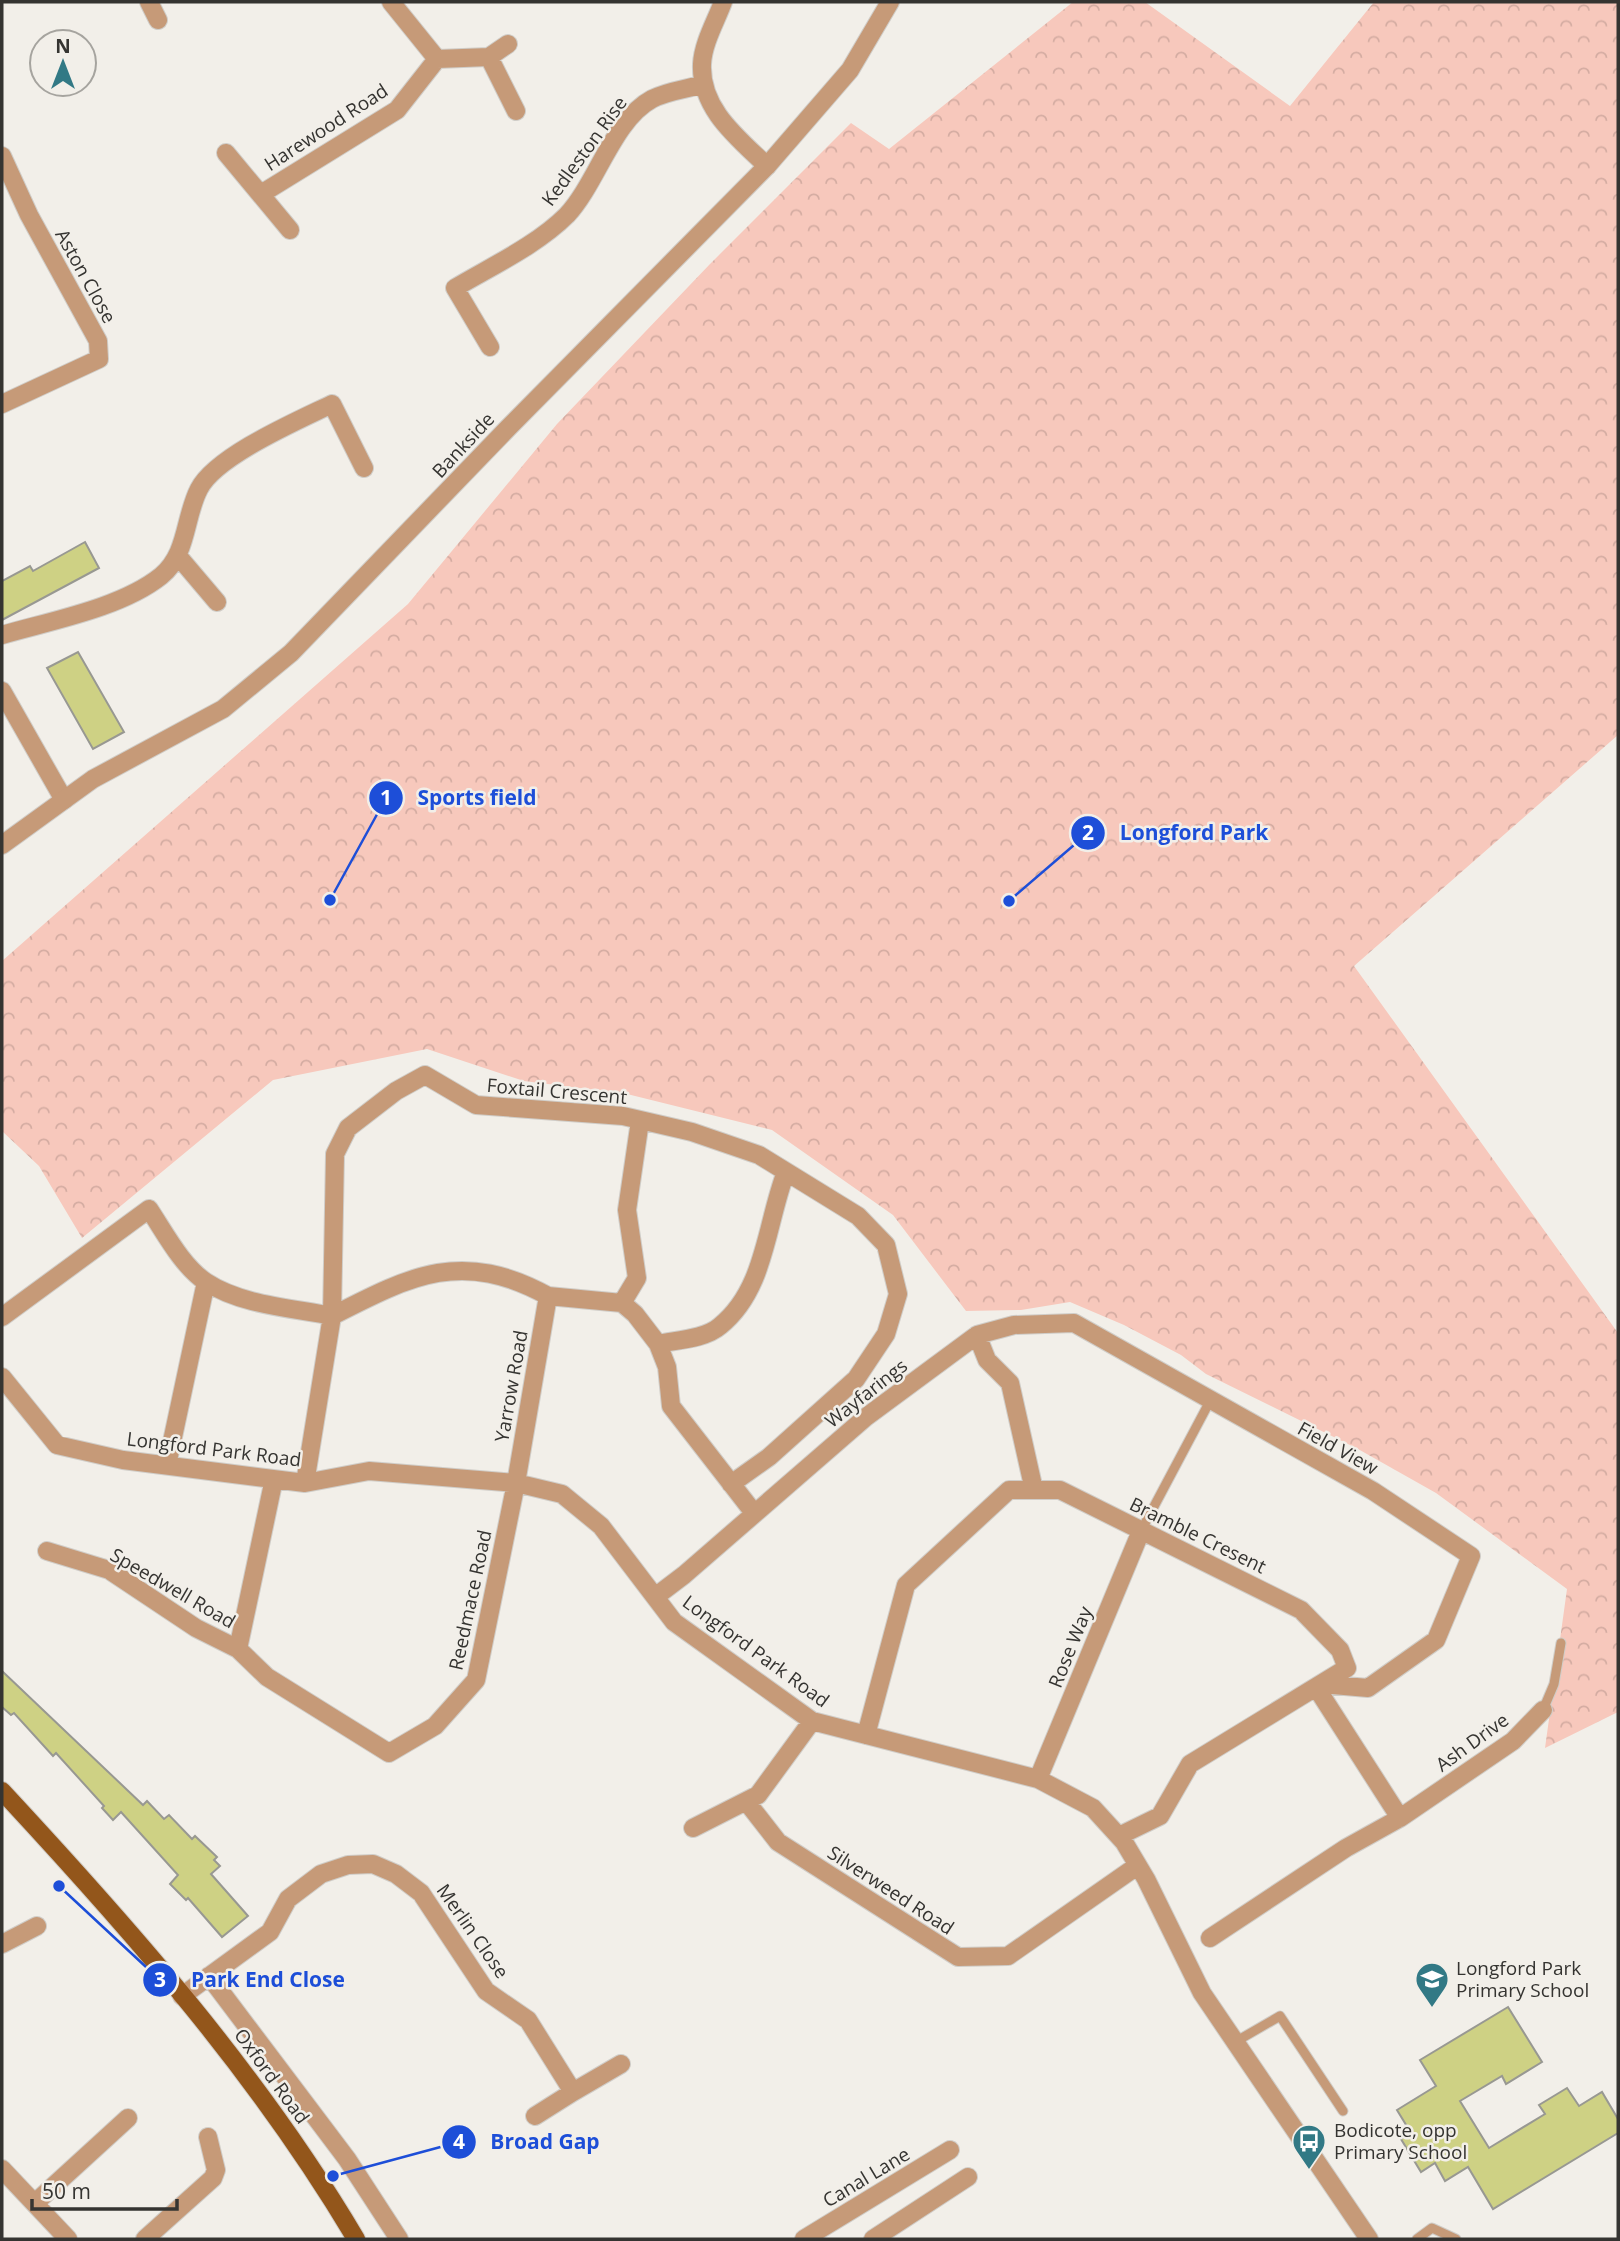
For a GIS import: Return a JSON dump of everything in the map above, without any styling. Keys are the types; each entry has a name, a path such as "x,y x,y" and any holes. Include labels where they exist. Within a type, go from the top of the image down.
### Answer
{"main road":[{"name":"Oxford Road","path":"2,1791 77,1872 201,2015 291,2136 356,2239"}],"street":[{"path":"149,2 159,20"},
{"path":"391,2 437,59 489,57 508,44"},
{"path":"723,2 702,62 704,84 712,107 725,126 767,166"},
{"name":"Bankside","path":"2,845 93,779 223,709 281,662 767,166 850,69 890,2"},
{"path":"489,57 516,111"},
{"name":"Harewood Road","path":"261,194 397,110 437,59"},
{"name":"Kedleston Rise","path":"490,346 455,288 551,229 567,215 621,131 641,107 653,99 704,84"},
{"name":"Harewood Road","path":"226,153 290,230"},
{"name":"Aston Close","path":"2,156 29,215 98,341 99,359 2,404"},
{"path":"2,635 120,599 161,576 178,556 199,488 239,451 332,404 364,468"},
{"path":"178,556 217,602"},
{"path":"2,691 64,800"},
{"name":"Foxtail Crescent","path":"332,1316 335,1154 348,1128 396,1091 425,1075 476,1105 623,1116 714,1139 758,1155 858,1216 886,1245 898,1294 886,1334 856,1379 769,1457 731,1484"},
{"path":"622,1303 638,1278 626,1210 640,1121"},
{"path":"658,1345 695,1337 720,1327 746,1296 765,1252 775,1201 786,1172"},
{"path":"2,1317 149,1209 177,1252 206,1282 251,1300 332,1316 398,1282 456,1269 517,1279 548,1296 622,1303 635,1314 658,1345 667,1367 671,1406 754,1513"},
{"path":"167,1465 206,1282"},
{"name":"Yarrow Road","path":"516,1483 548,1296"},
{"path":"305,1483 332,1316"},
{"name":"Field View","path":"977,1335 1014,1325 1074,1322 1210,1401 1373,1490 1471,1556 1436,1640 1368,1688 1319,1685"},
{"path":"977,1335 987,1360 1010,1383 1034,1490"},
{"name":"Wayfarings","path":"655,1597 866,1417 977,1335"},
{"name":"Longford Park Road","path":"2,1377 57,1445 167,1465 305,1483 369,1471 516,1483 562,1494 601,1526 674,1622 812,1721 1038,1779 1093,1808 1119,1836 1146,1879 1202,1993 1369,2239"},
{"path":"238,1649 274,1479"},
{"name":"Reedmace Road","path":"238,1649 267,1677 388,1753 435,1726 476,1680 516,1483"},
{"name":"Bramble Cresent","path":"866,1735 906,1585 1009,1490 1060,1490 1301,1610 1340,1650 1347,1668 1190,1764 1160,1816 1119,1836"},
{"name":"Rose Way","path":"1038,1779 1141,1531"},
{"name":"Speedwell Road","path":"47,1550 108,1570 196,1628 238,1649"},
{"path":"1319,1685 1399,1818"},
{"name":"Ash Drive","path":"1210,1938 1346,1848 1399,1818 1513,1741 1543,1710"},
{"path":"693,1828 758,1795 812,1721"},
{"name":"Silverweed Road","path":"746,1801 778,1842 958,1957 1008,1956 1137,1866"},
{"name":"Merlin Close","path":"182,1996 270,1932 288,1899 321,1874 348,1865 373,1864 396,1874 421,1893 486,1991 528,2020 573,2092"},
{"path":"2,1944 37,1926"},
{"path":"209,1976 347,2159 399,2239"},
{"path":"535,2116 621,2064"},
{"path":"35,2203 128,2118"},
{"path":"145,2239 213,2178 216,2170 208,2137"},
{"name":"Canal Lane","path":"804,2239 950,2150"},
{"path":"2,2171 68,2239"},
{"path":"873,2239 899,2233 968,2177"}],"lane":[{"path":"1141,1531 1210,1401"},
{"name":"Ash Drive","path":"1543,1710 1555,1684 1561,1643"},
{"path":"1235,2042 1280,2016 1343,2111"},
{"path":"1417,2239 1432,2228 1456,2239"}],"green space":[{"path":"1073,2 1145,2 1290,106 1374,2 1618,2 1618,735 1354,966 1618,1333 1618,1712 1545,1748 1567,1589 1436,1493 1358,1449 1206,1374 1181,1355 1124,1325 1070,1302 1021,1310 966,1311 893,1215 772,1130 627,1094 524,1081 427,1049 273,1080 82,1238 39,1166 2,1131 2,961 408,604 557,424 710,264 851,123 889,149"}],"building":[{"path":"85,542 99,568 2,620 2,581 30,566 33,571"},
{"path":"78,652 124,732 93,749 47,668"},
{"path":"2,1671 143,1805 147,1801 164,1819 169,1815 192,1839 195,1836 217,1857 214,1860 220,1866 211,1874 248,1916 222,1937 188,1898 186,1900 170,1884 178,1875 121,1812 113,1820 102,1808 104,1806 56,1753 53,1756 14,1713 11,1715 2,1707"},
{"path":"1508,2007 1542,2062 1506,2084 1502,2076 1460,2101 1489,2148 1545,2114 1539,2105 1567,2088 1579,2106 1602,2092 1618,2119 1618,2133 1493,2209 1468,2167 1445,2181 1435,2163 1421,2172 1401,2139 1411,2133 1397,2110 1436,2086 1420,2060"}],"place":[{"name":"Sports field","path":"330,900"},
{"name":"Longford Park","path":"1009,901"},
{"name":"Park End Close","path":"59,1886"},
{"name":"Longford Park Primary School","path":"1432,2009"},
{"name":"Bodicote, opp Primary School","path":"1309,2171"},
{"name":"Broad Gap","path":"333,2176"}]}
